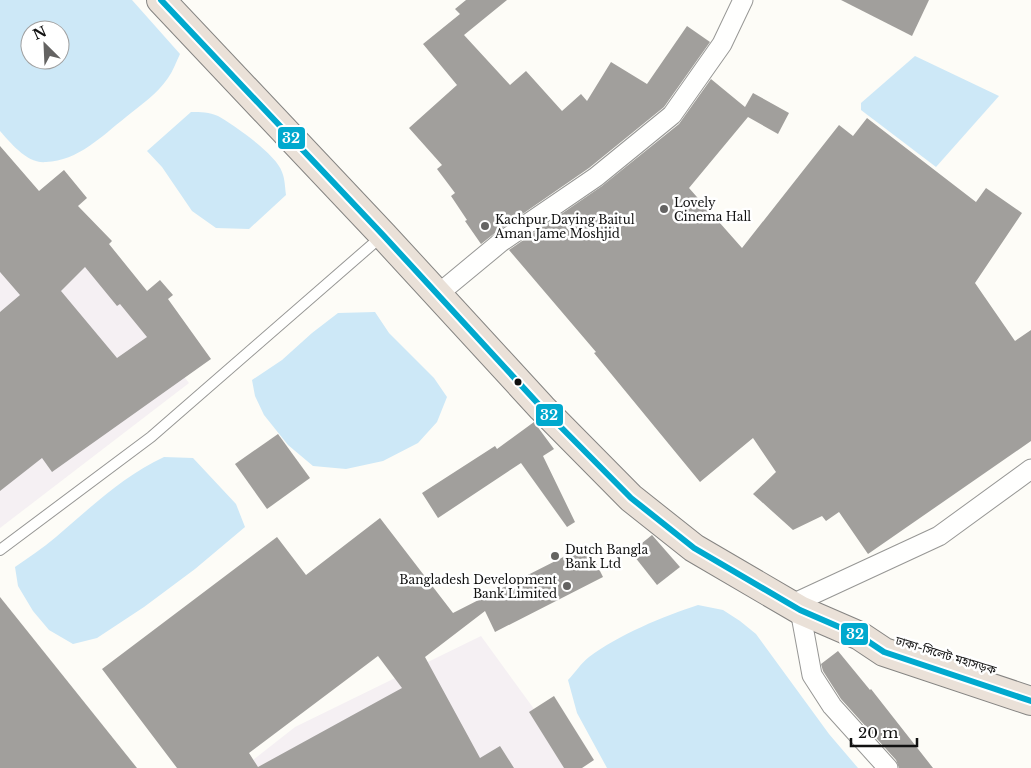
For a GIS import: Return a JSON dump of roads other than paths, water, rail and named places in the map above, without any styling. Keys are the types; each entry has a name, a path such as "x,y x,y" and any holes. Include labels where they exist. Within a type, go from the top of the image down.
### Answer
{"highway":[{"name":"ঢাকা-সিলেট মহাসড়ক","path":"161,0 383,235 542,408 631,498 694,548 795,608 860,636 884,652 1031,701"},
{"name":"ঢাকা-সিলেট মহাসড়ক","path":"860,636 889,637 1031,681"}],"street":[{"path":"437,295 501,242 596,177 672,115 722,44 743,0"},
{"path":"888,768 832,706 812,675 795,608 939,536 1031,470"}],"lane":[{"path":"0,550 152,436 383,235"}],"water":[{"path":"0,0 132,0 180,54 170,75 154,94 99,139 79,152 58,161 39,162 32,160 14,147 0,131"},
{"path":"915,56 999,96 936,167 861,110 861,103"},
{"path":"191,112 205,112 215,115 234,126 264,149 282,172 286,195 249,229 216,228 192,211 162,167 147,151"},
{"path":"375,312 389,333 434,378 447,397 437,422 418,443 383,461 346,469 313,466 288,445 264,415 255,396 252,380 282,360 338,313"},
{"path":"164,457 193,458 236,504 245,527 195,569 144,607 97,638 73,644 49,630 33,611 18,586 15,567 51,541 121,483"},
{"path":"698,605 723,610 756,634 829,734 858,768 607,768 577,713 568,680 586,659 613,641 656,620"}],"place":[{"name":"Lovely Cinema Hall","path":"664,209"},
{"name":"Kachpur Daying Baitul Aman Jame Moshjid","path":"485,226"},
{"name":"Dutch Bangla Bank Ltd","path":"555,556"},
{"name":"Bangladesh Development Bank Limited","path":"567,586"}]}
